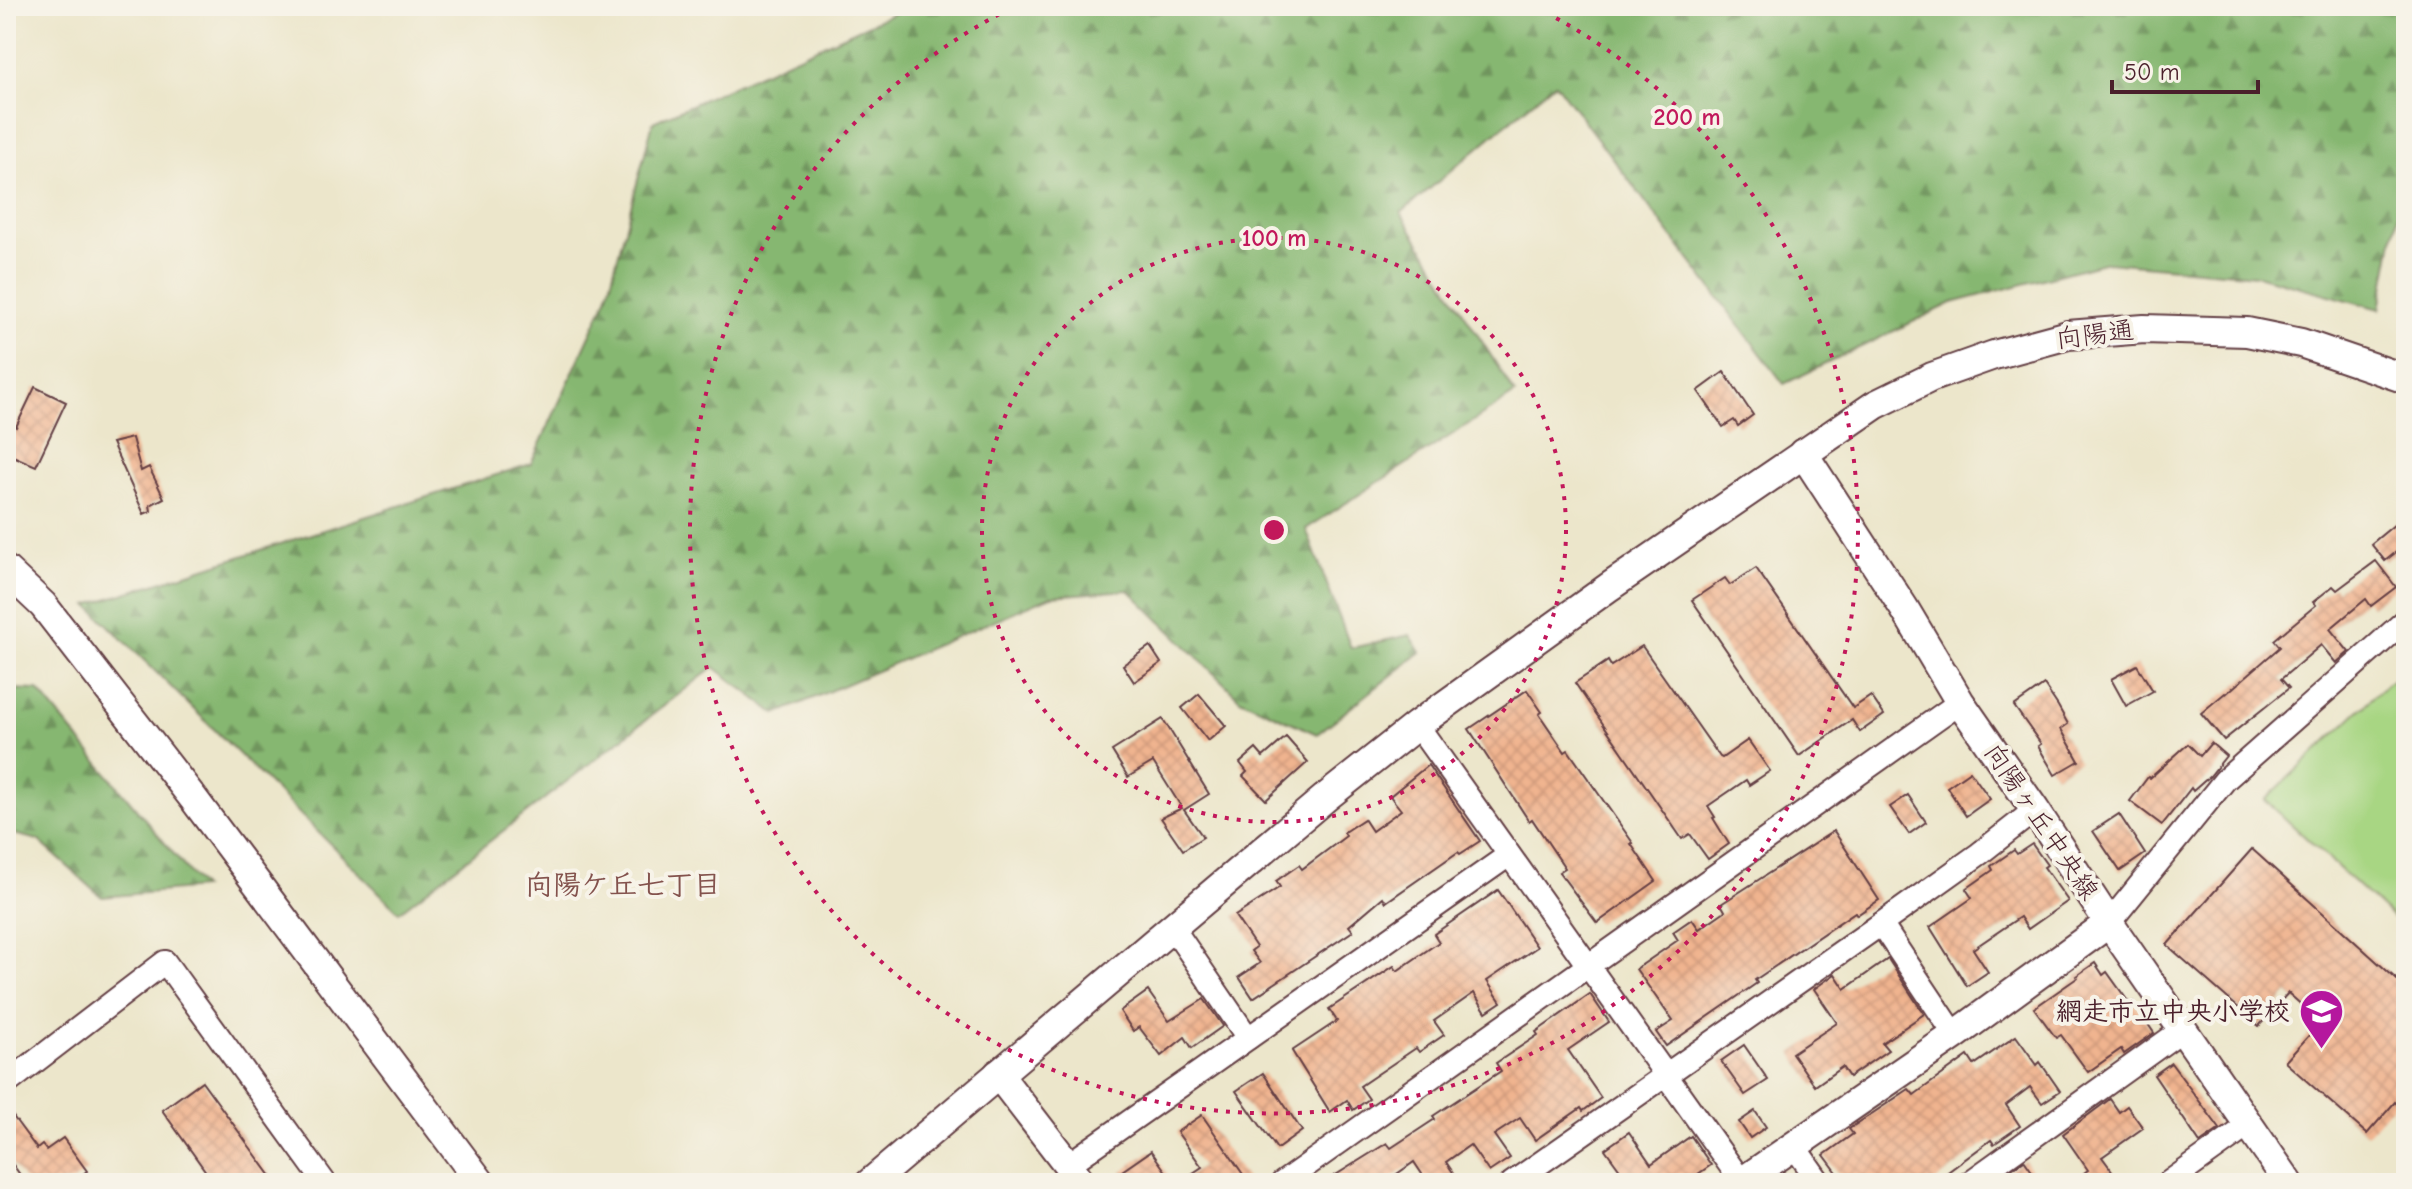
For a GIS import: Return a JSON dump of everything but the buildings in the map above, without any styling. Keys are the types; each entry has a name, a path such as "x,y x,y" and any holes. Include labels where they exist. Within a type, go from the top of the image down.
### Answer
{"street":[{"name":"向陽通","path":"870,1183 1325,798 1417,725 1609,587 1875,405 1932,377 1994,355 2068,335 2144,329 2247,332 2301,343 2406,379"},
{"name":"向陽ヶ丘中央線","path":"1803,453 1904,608 1960,702 2289,1183"},
{"path":"6,570 43,605 193,798 481,1183"},
{"path":"1417,725 1741,1182 1955,1035 2109,923 2225,780 2406,620"},
{"path":"1282,1183 1960,702"},
{"path":"1512,1183 1881,924 2035,810"},
{"path":"998,1074 1076,1173 1248,1038 1509,855"},
{"path":"1881,924 1955,1035"},
{"path":"1173,928 1248,1038"},
{"path":"6,1084 165,962 325,1183"},
{"path":"1969,1183 2182,1030"},
{"path":"2168,1183 2249,1125"},
{"path":"1794,1146 1820,1183"}],"green space":[{"path":"909,6 2406,6 2406,171 2380,309 2257,275 2107,262 1952,303 1784,384 1555,83 1401,213 1515,394 1306,529 1351,648 1410,635 1421,652 1317,734 1240,699 1129,590 1051,596 776,714 714,667 399,912 88,605 531,464 607,298 653,122"},
{"path":"2406,679 2406,930 2265,800 2389,682"},
{"path":"6,689 38,690 202,888 102,897 38,840 6,832"}],"place":[{"name":"網走市立中央小学校","path":"2321,1051"}],"district":[{"name":"向陽ケ丘七丁目","path":"623,885"}]}
